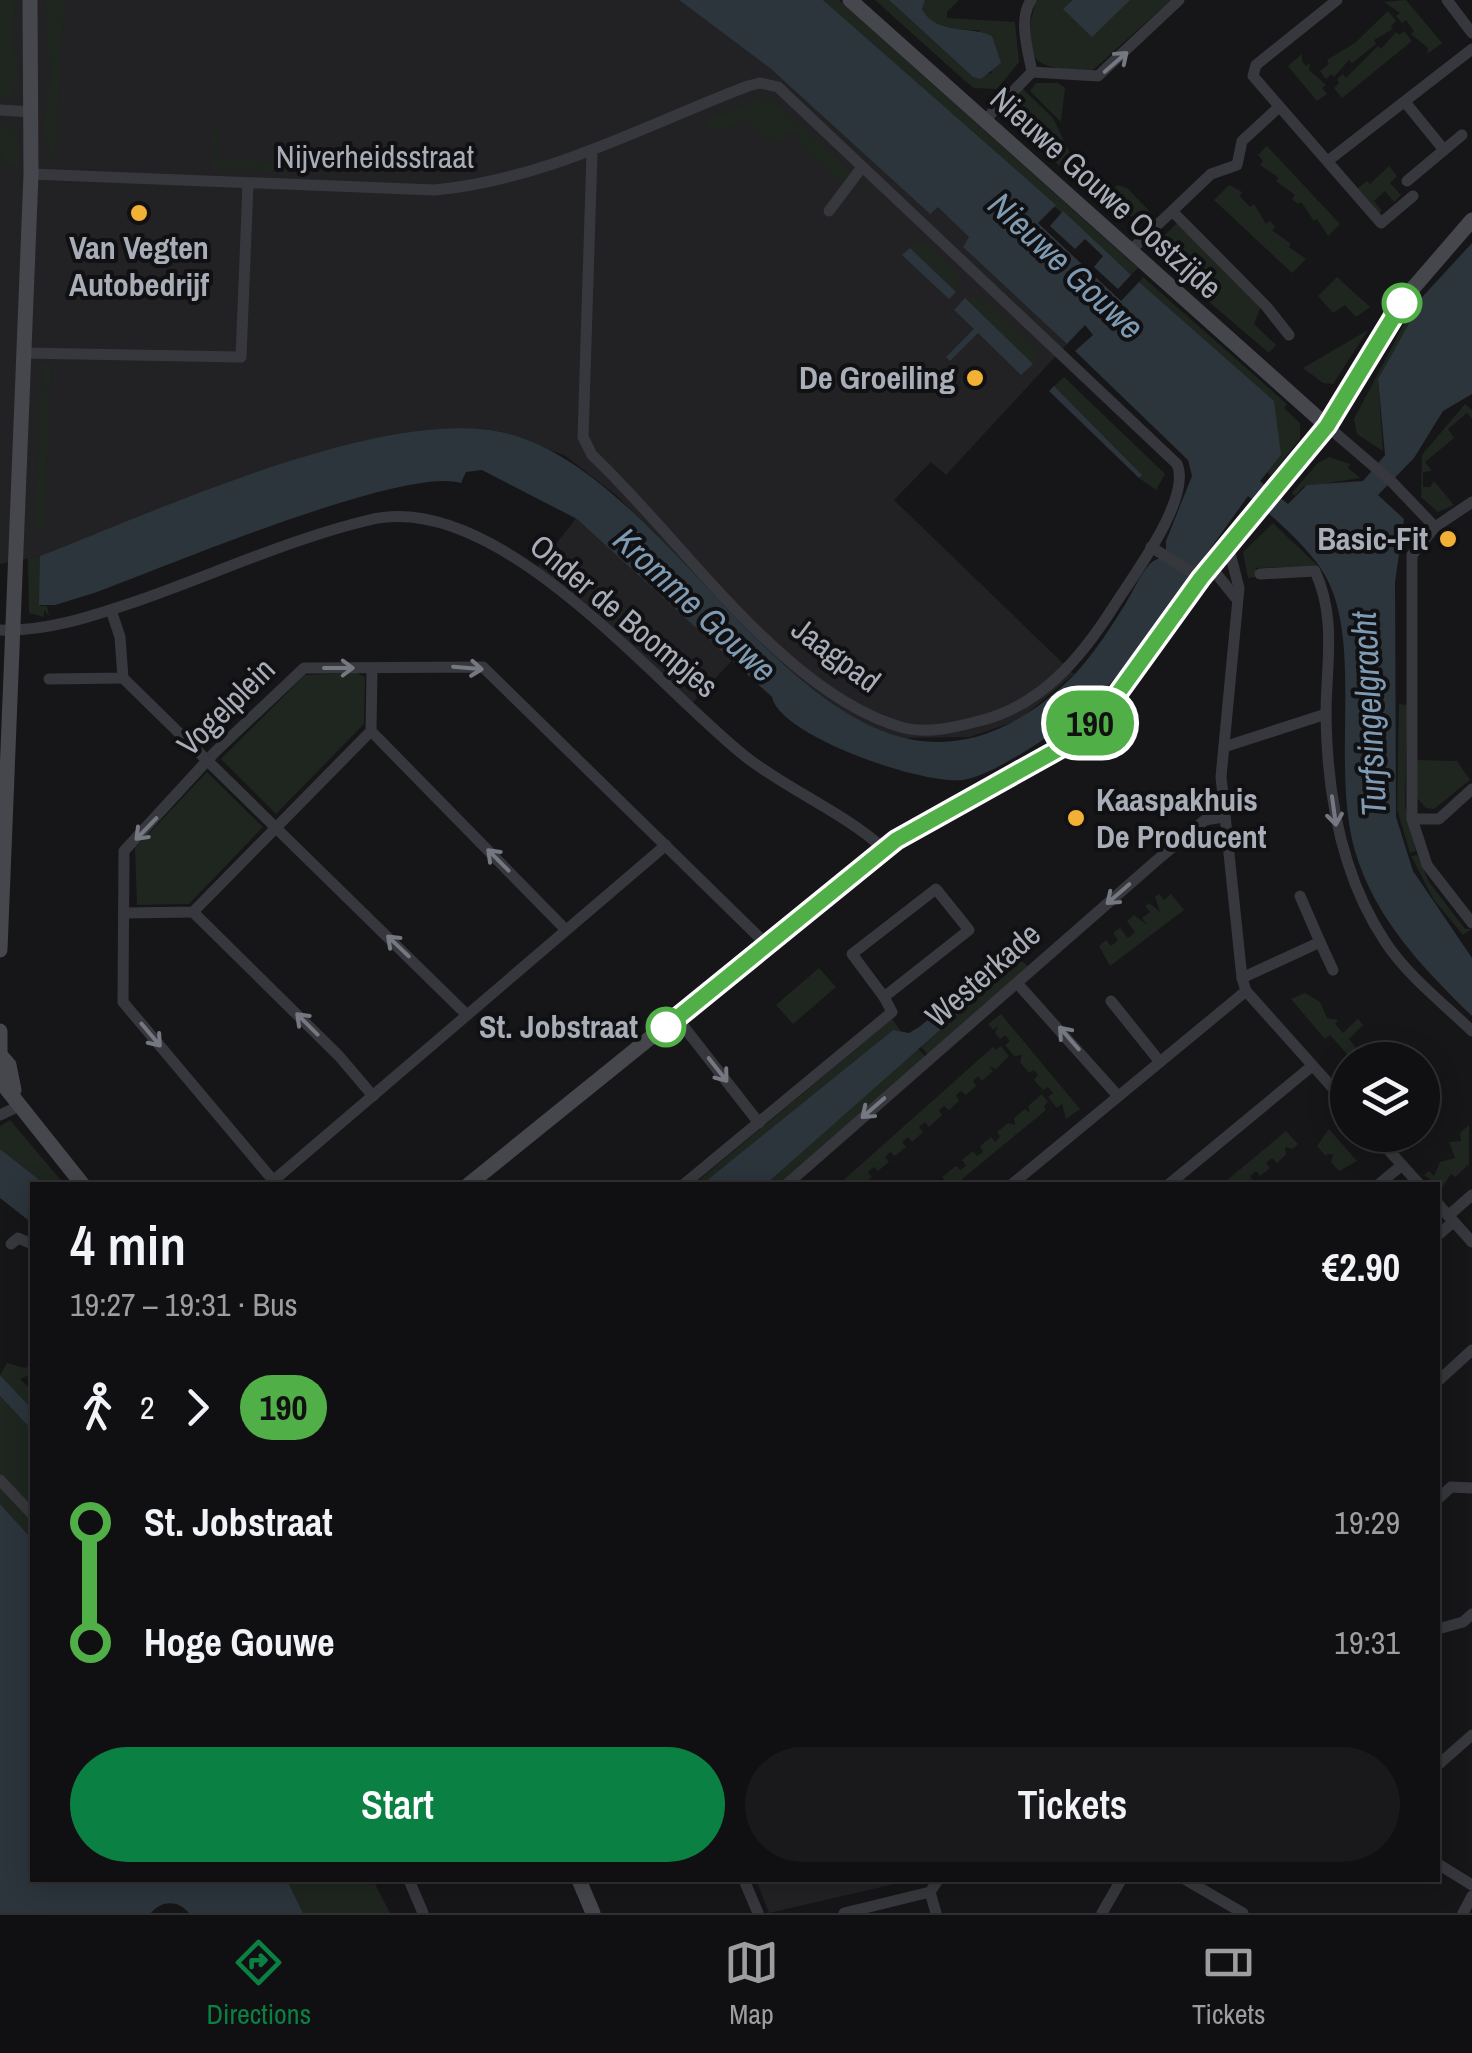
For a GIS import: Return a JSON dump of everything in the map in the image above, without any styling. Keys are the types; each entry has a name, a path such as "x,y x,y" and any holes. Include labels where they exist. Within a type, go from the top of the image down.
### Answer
{"main road":[{"path":"0,950 6,630 31,174 30,0"},
{"name":"Nieuwe Gouwe Oostzijde","path":"850,0 1327,426"},
{"path":"472,1182 884,850 1068,744 1113,700 1201,573 1229,549 1327,426 1408,294 1472,220"},
{"path":"0,1031 1,1064 10,1065 17,1100 81,1182"},
{"path":"581,1882 593,1913"}],"street":[{"path":"1032,0 1026,8 1025,36 1032,72"},
{"path":"984,121 1032,72 1098,76 1179,0"},
{"path":"1337,0 1256,65 1252,72 1255,80 1330,160 1381,222 1413,196"},
{"path":"1447,0 1472,33"},
{"path":"1330,160 1472,50"},
{"name":"Nijverheidsstraat","path":"31,174 248,184 452,188 488,185 592,153 675,114 760,83 778,87 862,168"},
{"path":"1405,102 1444,150"},
{"path":"1130,251 1216,170 1237,165 1242,141 1279,107"},
{"path":"0,110 32,112"},
{"path":"1407,181 1462,134"},
{"name":"Jaagpad","path":"592,153 583,437 592,455 787,657 838,700 908,729 954,728 1003,716 1052,685 1093,640 1156,551 1179,489 1176,464 862,168"},
{"path":"828,211 862,168"},
{"path":"24,353 241,357 248,184"},
{"path":"1173,212 1266,306 1288,335"},
{"path":"1327,426 1391,481 1435,528"},
{"path":"1472,502 1435,528 1412,555 1410,710 1412,819 1428,865 1472,923"},
{"name":"Onder de Boompjes","path":"6,630 110,610 368,520 399,515 445,522 536,569 748,758 858,826 884,850"},
{"path":"1229,549 1238,573 1224,747 1223,817 1244,985 1330,1086"},
{"path":"1156,551 1201,573 1235,597"},
{"path":"1260,574 1316,571 1330,639 1326,714 1335,824 1361,894 1387,944 1472,1031"},
{"path":"110,610 120,637 123,678 467,1015"},
{"name":"Vogelplein","path":"274,1182 123,1002 124,851 209,760 304,668 483,667 766,945"},
{"path":"124,913 193,912 371,731 372,668"},
{"path":"49,679 123,678"},
{"path":"1224,747 1326,714"},
{"path":"371,731 566,930"},
{"path":"1412,819 1439,819 1472,790"},
{"name":"Westerkade","path":"789,1182 1206,820 1223,817"},
{"path":"276,1182 666,845"},
{"path":"936,890 968,930 884,998 852,954 936,890"},
{"path":"1300,896 1333,970"},
{"path":"193,912 373,1096"},
{"path":"1015,1182 1160,1062 1244,985 1320,942"},
{"path":"1017,983 1118,1096"},
{"name":"Westerkade","path":"687,1182 892,1012 884,998"},
{"path":"1111,1001 1160,1062"},
{"path":"677,1018 758,1122"},
{"path":"1172,1182 1312,1066"},
{"path":"0,1115 17,1100"},
{"path":"1391,1152 1417,1182"},
{"path":"1381,1182 1402,1164"},
{"path":"1440,1233 1472,1195"},
{"path":"1440,1206 1472,1242"},
{"path":"11,1244 18,1238 30,1243"},
{"path":"1440,1379 1472,1350"},
{"path":"0,1480 30,1512"},
{"path":"1440,1497 1450,1488 1472,1488"},
{"path":"1440,1629 1463,1622 1472,1614"},
{"path":"1440,1763 1472,1735"},
{"path":"1440,1865 1472,1885"},
{"path":"409,1882 423,1913"},
{"path":"745,1882 758,1913"},
{"path":"844,1913 930,1892 937,1882"},
{"path":"1102,1913 1120,1882"},
{"path":"1189,1882 1242,1913"},
{"path":"930,1892 936,1913"},
{"path":"1463,1913 1472,1896"}],"shaded area":[{"path":"0,0 679,0 771,69 929,213 938,206 970,238 963,247 1067,344 946,475 931,462 894,500 1074,674 1019,720 970,737 900,738 863,725 836,710 779,661 616,495 564,455 498,431 443,429 340,448 240,480 40,556 0,564"},
{"path":"0,0 15,0 13,45 19,80 9,96 0,99"},
{"path":"45,0 64,0 55,159 44,136 47,89 51,88"},
{"path":"823,0 839,0 1138,268 1131,275"},
{"path":"875,0 889,0 973,77 992,73 979,30 940,25 922,9 925,0 959,0 947,12 947,18 1015,22 1019,62 997,89 974,88"},
{"path":"1036,0 1171,0 1093,70 1058,68 1036,59 1029,38"},
{"path":"1406,0 1442,43 1427,54 1428,48 1411,34 1414,31 1406,20 1402,23 1396,16 1400,13 1384,2"},
{"path":"1388,11 1396,21 1393,29 1374,40 1376,44 1352,63 1349,60 1334,77 1331,74 1326,79 1320,71 1329,64 1327,60 1355,43"},
{"path":"1404,31 1412,41 1342,98 1334,88 1339,83 1337,79 1343,74 1346,78 1378,46 1381,49 1396,32 1399,35"},
{"path":"1302,54 1302,61 1306,66 1310,63 1309,70 1326,85 1322,88 1327,94 1317,101 1288,66"},
{"path":"1036,83 1058,83 1065,88 1061,122 1030,91"},
{"path":"1022,88 1053,118 1073,159 1077,158 1099,181 1089,190 1020,133 1008,106"},
{"path":"769,95 852,173 842,184 799,143 802,138 792,129 774,146 747,119 711,132 706,120"},
{"path":"0,121 19,139 20,167 6,166 0,148"},
{"path":"214,130 219,130 215,158 297,163 296,172 212,168"},
{"path":"1267,146 1340,224 1328,236 1301,202 1292,199 1295,195 1276,181 1279,178 1260,165 1263,161 1258,155"},
{"path":"1389,166 1397,176 1390,183 1401,195 1394,202 1385,191 1374,201 1382,211 1378,213 1358,188 1367,181 1370,184"},
{"path":"1118,185 1127,188 1156,218 1148,224 1102,203 1102,196"},
{"path":"1229,185 1242,192 1240,196 1250,207 1254,204 1266,224 1270,221 1275,227 1272,230 1306,259 1292,273 1214,200"},
{"path":"1178,222 1261,306 1254,324 1276,345 1269,353 1172,266 1161,239"},
{"path":"928,244 961,276 956,292 910,248"},
{"path":"1143,277 1287,404 1284,408 1300,423 1300,439 1271,476 1267,472 1281,455 1139,282"},
{"path":"1337,277 1370,307 1356,317 1345,305 1333,313 1318,296"},
{"path":"980,296 1038,351 1033,364 965,299"},
{"path":"1413,307 1417,310 1378,379 1383,451 1357,434 1354,419"},
{"path":"1368,330 1333,384 1323,383 1303,368"},
{"path":"42,363 51,364 44,532 35,530"},
{"path":"1064,377 1165,474 1156,490 1139,478 1141,474 1054,386"},
{"path":"1465,404 1472,410 1472,419 1467,413 1448,429 1454,438 1425,462 1432,471 1423,472 1423,487 1430,487 1434,481 1454,505 1438,512 1421,497 1422,455"},
{"path":"1329,457 1350,464 1348,468 1360,478 1303,487 1295,496 1292,493 1318,463"},
{"path":"578,516 735,657 689,707 536,569"},
{"path":"1273,523 1318,566 1256,568 1256,577 1248,578 1243,552"},
{"path":"40,556 40,606 47,606 49,616 44,610 44,617 29,613 28,558"},
{"path":"357,673 365,677 364,724 276,814 221,759 305,675"},
{"path":"1399,704 1407,705 1405,806 1416,851 1410,853 1397,809"},
{"path":"1417,760 1457,761 1470,780 1434,809 1426,808 1417,798"},
{"path":"207,772 263,827 189,904 137,905 135,848"},
{"path":"1417,855 1429,882 1465,929 1471,929 1463,935 1434,900 1411,856"},
{"path":"1159,894 1164,900 1171,894 1184,910 1110,966 1099,946 1106,940 1111,946 1118,940 1113,933 1120,928 1128,938 1135,932 1127,921 1134,915 1147,925 1142,918 1150,912 1145,906 1149,903 1160,912 1155,897"},
{"path":"1020,959 1029,967 928,1055 921,1047"},
{"path":"819,968 836,987 793,1024 776,1005"},
{"path":"1305,993 1320,1002 1327,1018 1338,1020 1335,1024 1343,1033 1358,1019 1363,1025 1349,1039 1351,1042 1336,1042 1330,1035 1325,1039 1291,999"},
{"path":"1001,1014 1080,1109 1066,1119 1062,1104 1057,1108 1048,1097 1053,1093 1048,1087 1043,1090 1034,1080 1038,1075 1034,1070 1029,1073 1020,1062 1022,1055 1014,1056 1005,1045 1010,1041 995,1033 998,1026 993,1030 988,1024"},
{"path":"892,1019 903,1034 893,1030 705,1182 697,1182"},
{"path":"1001,1046 1009,1056 996,1069 989,1066 993,1071 982,1081 978,1076 973,1081 976,1086 966,1095 961,1091 956,1095 959,1101 949,1110 944,1106 939,1110 942,1115 929,1127 925,1122 919,1127 923,1132 912,1142 908,1137 902,1142 906,1147 895,1156 890,1152 885,1157 889,1162 878,1171 874,1167 868,1172 872,1177 866,1182 841,1182 993,1047 996,1050"},
{"path":"918,1049 926,1057 782,1182 768,1182"},
{"path":"1042,1094 1048,1102 1046,1110 959,1182 946,1182 942,1177 956,1166 960,1170 966,1166 962,1160 973,1151 977,1156 983,1152 980,1146 991,1137 995,1142 1000,1137 997,1132 1008,1123 1015,1125 1014,1118 1025,1109 1030,1113 1028,1106"},
{"path":"10,1120 62,1182 42,1182 0,1149 0,1126"},
{"path":"1469,1125 1469,1164 1455,1177 1451,1174 1440,1190 1440,1182 1424,1175 1429,1171 1434,1176 1440,1162 1455,1158 1449,1142 1461,1141 1460,1133"},
{"path":"1329,1129 1330,1152 1349,1152 1357,1161 1339,1171 1331,1162 1333,1154 1325,1155 1317,1146"},
{"path":"1286,1131 1298,1144 1293,1149 1285,1147 1286,1155 1277,1163 1272,1158 1266,1163 1270,1168 1260,1176 1256,1171 1250,1176 1254,1182 1225,1182"},
{"path":"7,1363 25,1368 30,1365 30,1375 20,1379 30,1389 30,1407 0,1375"},
{"path":"0,1396 30,1428 30,1537 0,1504"},
{"path":"288,1882 374,1882 390,1913 303,1913"},
{"path":"757,1882 903,1882 769,1913"}],"water":[{"path":"679,0 823,0 1056,205 1038,223 1121,301 1139,282 1274,401 1281,455 1260,481 1288,504 1307,485 1363,481 1385,455 1378,379 1416,311 1413,307 1472,243 1472,394 1443,411 1414,458 1378,495 1404,519 1395,582 1396,817 1413,871 1472,958 1472,1016 1403,941 1364,876 1348,818 1345,675 1338,609 1328,581 1313,558 1248,496 1130,661 1075,723 1065,724 1001,765 963,780 917,775 887,766 825,742 799,727 781,712 772,697 577,519 482,470 466,472 461,483 432,482 338,503 94,593 55,605 39,605 40,556 205,490 333,448 394,434 451,428 501,432 571,462 637,516 766,648 833,704 902,737 976,737 1067,683 1103,639 1146,569 1166,552 1166,541 1192,476 1188,460 1075,351 1093,335 1085,325 1067,344 963,247 969,237 938,207 930,214 771,69"},
{"path":"889,0 925,0 922,9 936,23 992,36 1001,63 981,79 973,77"},
{"path":"1073,0 1130,0 1092,37 1063,9"},
{"path":"1063,211 1131,275 1118,289 1094,267 1103,256 1085,239 1075,249 1050,226"},
{"path":"910,248 956,292 949,299 902,255"},
{"path":"965,298 1033,364 1021,375 978,333 950,361 946,357 974,329 954,310"},
{"path":"1054,386 1142,475 1139,478 1049,391"},
{"path":"1011,954 1018,961 768,1182 705,1182 893,1030 909,1033"},
{"path":"0,1149 42,1182 30,1182 30,1221 0,1198"},
{"path":"0,1375 30,1407 30,1428 0,1396"},
{"path":"0,1504 30,1537 30,1882 288,1882 303,1913 189,1913 170,1903 151,1913 0,1913"}],"bus line":[{"name":"190","path":"666,1027 896,840 1068,744 1113,700 1201,578 1229,549 1327,426 1402,303"}],"place":[{"name":"Van Vegten Autobedrijf","path":"139,213"},
{"name":"De Groeiling","path":"975,378"},
{"name":"Basic-Fit","path":"1448,539"},
{"name":"Kaaspakhuis De Producent","path":"1076,818"},
{"name":"St. Jobstraat","path":"666,1027"}],"water label":[{"name":"Nieuwe Gouwe","path":"1066,266"},
{"name":"Kromme Gouwe","path":"695,605"},
{"name":"Turfsingelgracht","path":"1369,714"}]}
